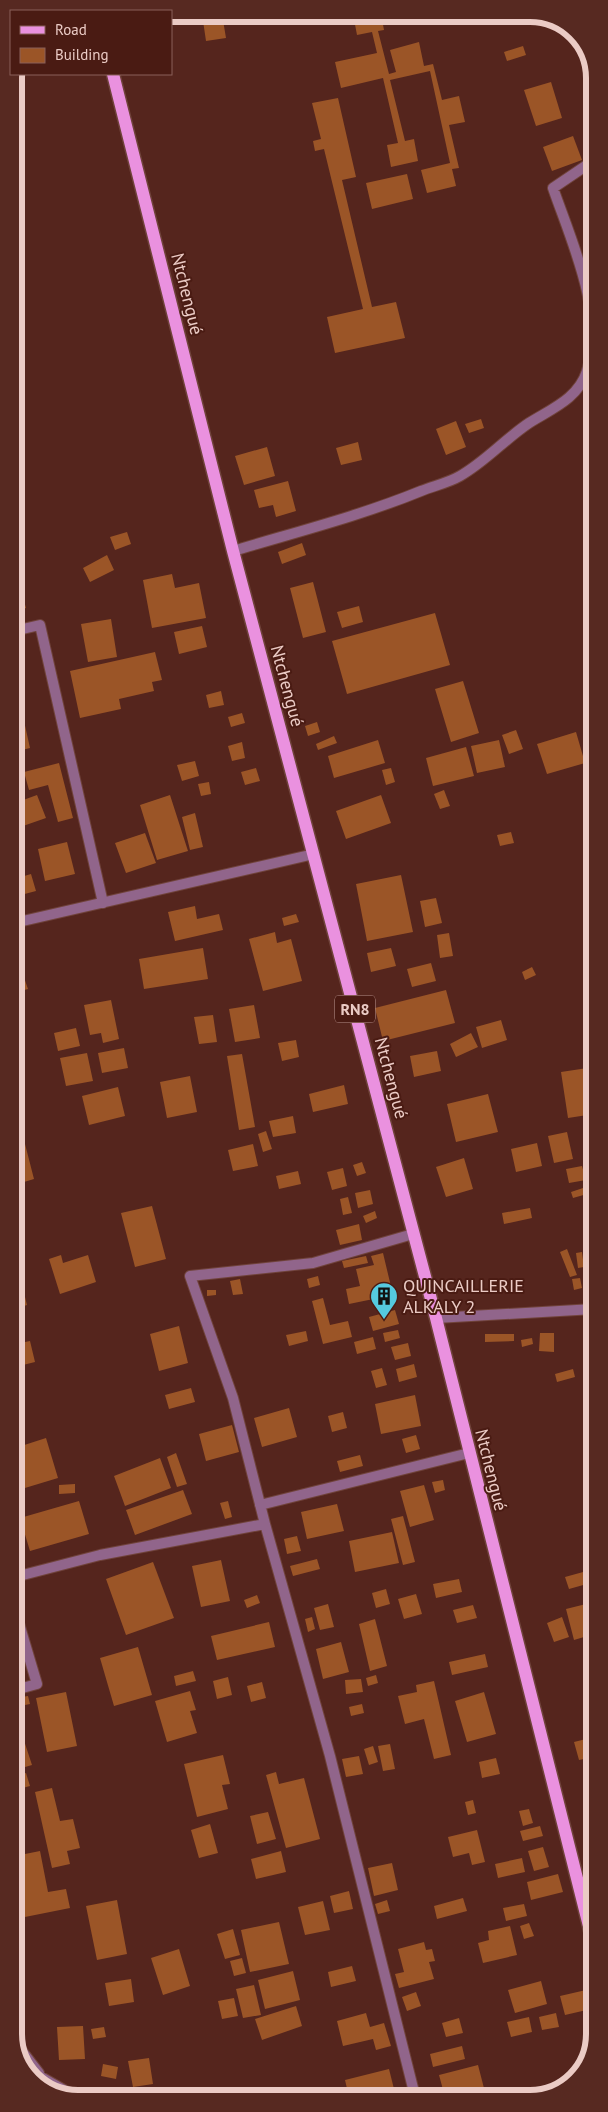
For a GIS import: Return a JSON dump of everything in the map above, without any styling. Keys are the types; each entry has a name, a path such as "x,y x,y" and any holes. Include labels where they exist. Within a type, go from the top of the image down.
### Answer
{"main road":[{"name":"Ntchengué","path":"113,75 233,551 586,1892"}],"street":[{"path":"586,166 553,188 583,274 586,290"},
{"path":"233,551 385,506 460,477 528,424 554,410 569,398 582,383 586,373"},
{"path":"22,629 40,625 104,903"},
{"path":"22,921 314,854"},
{"path":"413,1234 312,1263 190,1276 233,1398 265,1524 330,1756 413,2090"},
{"path":"436,1318 586,1309"},
{"path":"260,1505 469,1453"},
{"path":"22,1575 100,1555 265,1524"},
{"path":"22,1635 36,1684 22,1688"}],"building":[{"path":"203,22 223,22 226,38 206,41"},
{"path":"355,23 383,23 384,30 378,31 389,74 396,72 390,50 419,42 424,66 433,64 442,100 459,96 465,122 449,125 459,168 452,169 456,186 427,193 421,170 450,163 430,71 390,80 405,141 414,139 418,161 391,167 387,145 398,143 383,78 341,88 335,62 377,53 372,32 357,35"},
{"path":"523,46 526,55 507,61 504,52"},
{"path":"551,82 562,118 536,126 524,90"},
{"path":"338,98 356,177 342,180 372,307 396,302 405,338 335,353 327,317 363,309 324,149 315,151 313,141 321,139 312,103"},
{"path":"573,136 582,160 552,171 543,147"},
{"path":"407,174 413,199 372,209 366,183"},
{"path":"481,419 484,428 469,433 465,424"},
{"path":"456,421 466,447 446,455 436,429"},
{"path":"358,442 362,460 341,465 336,448"},
{"path":"267,447 275,476 244,485 235,456"},
{"path":"288,481 296,511 276,517 273,505 259,508 254,490"},
{"path":"127,532 131,544 115,550 110,537"},
{"path":"302,543 306,555 282,564 278,552"},
{"path":"107,555 114,570 90,582 83,568"},
{"path":"172,574 175,588 199,583 206,618 152,628 143,580"},
{"path":"313,582 326,632 303,638 290,588"},
{"path":"22,594 26,608 22,609"},
{"path":"359,606 363,622 342,628 337,612"},
{"path":"435,613 450,665 347,694 332,641"},
{"path":"111,619 117,657 88,662 81,624"},
{"path":"202,626 207,647 179,654 174,632"},
{"path":"155,652 162,680 152,682 154,691 119,699 121,709 80,718 70,671"},
{"path":"463,681 479,733 451,742 435,689"},
{"path":"221,691 224,705 209,708 206,695"},
{"path":"22,712 30,748 22,750"},
{"path":"242,713 245,723 231,727 228,717"},
{"path":"317,722 320,732 308,736 305,726"},
{"path":"516,730 523,749 509,754 502,735"},
{"path":"576,732 585,763 547,774 537,744"},
{"path":"334,736 337,743 318,750 316,744"},
{"path":"378,740 385,763 334,778 328,756"},
{"path":"499,740 505,767 477,773 471,746"},
{"path":"242,742 245,758 232,761 228,746"},
{"path":"466,747 474,776 433,786 426,758"},
{"path":"195,761 199,776 182,781 177,765"},
{"path":"59,763 73,818 58,822 48,785 29,790 24,772"},
{"path":"256,768 260,781 245,785 241,772"},
{"path":"391,768 395,782 386,785 382,770"},
{"path":"209,782 211,794 201,796 198,784"},
{"path":"444,790 450,806 440,809 434,794"},
{"path":"37,795 46,818 23,826 22,800"},
{"path":"170,795 188,851 157,860 140,805"},
{"path":"381,795 391,823 346,839 336,811"},
{"path":"195,813 203,847 190,850 182,817"},
{"path":"511,832 514,843 500,846 497,835"},
{"path":"145,833 156,863 126,873 115,843"},
{"path":"67,842 75,874 45,881 38,849"},
{"path":"31,874 36,891 22,895 22,877"},
{"path":"401,875 413,932 367,941 356,884"},
{"path":"436,898 442,923 425,927 420,901"},
{"path":"195,906 197,919 219,914 223,930 175,941 168,912"},
{"path":"296,914 299,922 284,926 282,918"},
{"path":"275,932 277,943 291,939 302,981 263,991 249,939"},
{"path":"449,933 453,956 440,958 437,935"},
{"path":"203,948 208,979 144,989 139,959"},
{"path":"391,948 396,966 371,972 367,953"},
{"path":"431,963 436,981 412,987 407,969"},
{"path":"532,967 536,975 525,980 522,972"},
{"path":"22,972 28,989 22,991"},
{"path":"446,990 455,1023 383,1041 375,1008"},
{"path":"111,1000 119,1039 103,1043 101,1033 90,1035 84,1005"},
{"path":"254,1005 260,1038 235,1042 229,1009"},
{"path":"213,1015 217,1042 199,1044 194,1017"},
{"path":"501,1020 507,1040 482,1048 476,1027"},
{"path":"76,1028 80,1046 58,1051 54,1033"},
{"path":"471,1033 478,1047 456,1057 450,1044"},
{"path":"296,1040 299,1057 282,1061 278,1043"},
{"path":"124,1048 128,1068 102,1073 98,1053"},
{"path":"437,1051 441,1071 414,1077 410,1056"},
{"path":"87,1053 93,1081 66,1086 60,1058"},
{"path":"242,1054 255,1127 239,1130 227,1056"},
{"path":"586,1068 586,1115 568,1118 561,1072"},
{"path":"190,1076 197,1112 167,1118 160,1082"},
{"path":"344,1085 348,1104 313,1112 309,1094"},
{"path":"118,1087 125,1116 89,1125 82,1096"},
{"path":"488,1094 498,1132 456,1142 447,1104"},
{"path":"293,1116 296,1133 273,1137 269,1121"},
{"path":"266,1131 272,1149 263,1152 258,1134"},
{"path":"567,1132 573,1159 554,1163 548,1136"},
{"path":"537,1143 542,1166 516,1172 511,1149"},
{"path":"25,1144 34,1179 22,1183 22,1145"},
{"path":"253,1144 258,1166 233,1171 228,1150"},
{"path":"464,1158 473,1189 446,1197 436,1167"},
{"path":"362,1162 366,1173 357,1176 353,1165"},
{"path":"582,1166 586,1180 569,1183 566,1169"},
{"path":"343,1168 347,1186 332,1190 327,1172"},
{"path":"298,1171 301,1184 279,1189 276,1176"},
{"path":"586,1187 586,1194 573,1198 571,1192"},
{"path":"370,1190 373,1204 358,1208 355,1193"},
{"path":"348,1197 352,1213 343,1215 340,1199"},
{"path":"152,1206 166,1259 135,1267 121,1213"},
{"path":"530,1208 532,1218 504,1224 502,1213"},
{"path":"375,1211 377,1218 366,1223 363,1216"},
{"path":"359,1224 362,1240 340,1245 336,1230"},
{"path":"567,1249 577,1275 570,1277 560,1252"},
{"path":"582,1252 584,1267 578,1268 576,1253"},
{"path":"383,1253 393,1295 349,1304 346,1289 360,1286 356,1269 374,1265 371,1256"},
{"path":"61,1255 63,1263 88,1255 96,1282 60,1294 49,1259"},
{"path":"366,1256 368,1263 344,1268 342,1261"},
{"path":"318,1276 320,1285 309,1288 307,1279"},
{"path":"580,1278 582,1288 574,1290 572,1279"},
{"path":"240,1279 243,1294 233,1295 230,1281"},
{"path":"22,1285 27,1305 22,1307"},
{"path":"207,1290 216,1290 216,1295 207,1296"},
{"path":"323,1298 330,1325 348,1321 352,1337 323,1344 312,1301"},
{"name":"QUINCAILLERIE ALKALY 2","path":"395,1310 399,1324 373,1331 369,1317"},
{"path":"179,1326 188,1363 159,1371 150,1334"},
{"path":"398,1330 400,1338 385,1342 383,1333"},
{"path":"306,1331 308,1341 289,1346 286,1335"},
{"path":"540,1333 554,1333 554,1352 539,1351"},
{"path":"485,1334 514,1334 514,1341 485,1342"},
{"path":"373,1337 376,1349 357,1354 354,1342"},
{"path":"532,1338 533,1344 522,1347 521,1340"},
{"path":"30,1341 35,1362 22,1365 22,1343"},
{"path":"408,1343 411,1356 395,1360 391,1347"},
{"path":"414,1364 417,1377 399,1382 396,1369"},
{"path":"382,1368 387,1385 376,1388 371,1371"},
{"path":"573,1369 575,1377 557,1382 555,1374"},
{"path":"191,1388 195,1402 169,1409 165,1395"},
{"path":"415,1395 421,1426 381,1434 375,1404"},
{"path":"289,1408 297,1437 262,1447 254,1418"},
{"path":"343,1412 347,1428 332,1432 328,1416"},
{"path":"232,1425 239,1452 206,1461 199,1434"},
{"path":"416,1435 420,1449 406,1453 402,1439"},
{"path":"46,1438 58,1478 22,1489 22,1446"},
{"path":"176,1453 187,1484 177,1487 167,1457"},
{"path":"360,1455 363,1466 340,1472 337,1461"},
{"path":"160,1458 171,1488 125,1506 114,1476"},
{"path":"443,1480 445,1490 435,1493 432,1482"},
{"path":"75,1484 75,1493 59,1494 59,1485"},
{"path":"424,1485 434,1520 410,1527 400,1491"},
{"path":"183,1490 192,1514 135,1535 126,1510"},
{"path":"79,1501 89,1534 30,1551 22,1525 22,1517"},
{"path":"228,1501 232,1517 225,1519 220,1503"},
{"path":"337,1504 344,1531 307,1539 301,1512"},
{"path":"403,1516 415,1562 403,1565 391,1519"},
{"path":"392,1532 399,1563 355,1572 349,1541"},
{"path":"297,1536 301,1551 287,1554 284,1539"},
{"path":"317,1559 320,1569 293,1576 290,1566"},
{"path":"221,1560 230,1601 201,1607 192,1566"},
{"path":"153,1562 174,1618 126,1635 106,1579"},
{"path":"586,1571 586,1584 569,1589 565,1577"},
{"path":"459,1579 462,1592 436,1598 433,1584"},
{"path":"386,1589 390,1604 376,1608 372,1593"},
{"path":"416,1594 422,1614 404,1619 398,1599"},
{"path":"257,1595 260,1603 247,1608 244,1600"},
{"path":"328,1604 334,1627 320,1630 314,1608"},
{"path":"586,1604 586,1636 574,1640 566,1609"},
{"path":"473,1605 477,1618 457,1623 453,1610"},
{"path":"312,1617 315,1629 308,1632 305,1619"},
{"path":"562,1617 569,1637 554,1642 547,1623"},
{"path":"375,1619 387,1666 370,1671 359,1624"},
{"path":"269,1622 275,1647 217,1660 211,1636"},
{"path":"341,1642 349,1672 323,1679 316,1649"},
{"path":"138,1647 152,1695 114,1706 100,1658"},
{"path":"485,1654 488,1667 452,1675 449,1662"},
{"path":"193,1671 196,1681 176,1686 174,1676"},
{"path":"376,1675 378,1683 368,1686 366,1678"},
{"path":"228,1677 232,1695 217,1699 213,1681"},
{"path":"361,1679 363,1692 346,1694 345,1680"},
{"path":"434,1681 451,1755 434,1759 424,1719 405,1724 398,1696 417,1692 416,1685"},
{"path":"262,1682 266,1698 251,1702 247,1686"},
{"path":"190,1691 196,1710 190,1711 197,1733 167,1742 155,1701"},
{"path":"66,1692 77,1746 47,1752 36,1698"},
{"path":"484,1692 496,1734 467,1742 455,1701"},
{"path":"28,1696 30,1704 22,1706 22,1697"},
{"path":"362,1704 364,1713 351,1716 349,1707"},
{"path":"22,1734 32,1765 22,1768"},
{"path":"586,1739 586,1759 579,1760 574,1742"},
{"path":"390,1744 395,1769 383,1771 378,1746"},
{"path":"373,1746 378,1762 369,1765 364,1749"},
{"path":"223,1755 230,1784 222,1785 228,1809 197,1817 184,1764"},
{"path":"359,1756 363,1774 346,1777 342,1759"},
{"path":"496,1758 500,1774 482,1778 479,1762"},
{"path":"276,1772 279,1784 304,1778 320,1839 286,1848 266,1775"},
{"path":"26,1773 30,1786 22,1788 22,1774"},
{"path":"52,1788 60,1821 73,1819 80,1848 67,1851 70,1864 52,1868 35,1792"},
{"path":"473,1800 476,1813 468,1815 465,1802"},
{"path":"529,1809 533,1823 523,1826 519,1811"},
{"path":"268,1812 276,1839 257,1844 250,1816"},
{"path":"210,1824 218,1853 199,1858 191,1830"},
{"path":"540,1826 543,1836 523,1841 520,1831"},
{"path":"477,1830 485,1862 472,1865 469,1853 453,1857 448,1837"},
{"path":"543,1847 549,1867 534,1871 528,1851"},
{"path":"40,1851 48,1892 66,1889 70,1908 22,1918 22,1855"},
{"path":"281,1851 286,1872 256,1879 251,1859"},
{"path":"522,1858 525,1872 498,1878 495,1864"},
{"path":"392,1863 398,1890 374,1896 368,1868"},
{"path":"558,1874 563,1892 531,1900 527,1882"},
{"path":"349,1891 353,1909 334,1913 330,1896"},
{"path":"463,1898 467,1911 437,1919 434,1906"},
{"path":"117,1900 127,1954 97,1960 86,1906"},
{"path":"387,1900 390,1911 378,1914 375,1904"},
{"path":"323,1901 330,1930 305,1935 298,1907"},
{"path":"524,1904 527,1916 506,1921 503,1908"},
{"path":"279,1922 289,1964 250,1972 241,1930"},
{"path":"529,1923 534,1936 524,1939 520,1926"},
{"path":"510,1926 517,1955 483,1963 478,1943 489,1940 488,1931"},
{"path":"233,1929 240,1955 225,1959 217,1934"},
{"path":"424,1942 426,1950 432,1949 435,1961 429,1962 434,1979 399,1988 395,1974 404,1972 398,1949"},
{"path":"179,1949 190,1986 163,1995 151,1958"},
{"path":"242,1958 246,1973 234,1976 230,1961"},
{"path":"352,1966 356,1981 331,1987 328,1972"},
{"path":"293,1971 300,2000 265,2009 258,1980"},
{"path":"131,1979 134,2002 109,2006 105,1983"},
{"path":"541,1981 547,2004 515,2013 508,1990"},
{"path":"254,1985 261,2015 243,2018 236,1989"},
{"path":"586,1990 586,2010 565,2015 560,1996"},
{"path":"416,1992 421,2006 407,2011 402,1997"},
{"path":"234,1998 238,2016 222,2019 218,2001"},
{"path":"296,2006 302,2026 262,2040 255,2019"},
{"path":"366,2013 370,2027 384,2023 391,2046 376,2050 373,2039 343,2046 337,2021"},
{"path":"556,2013 559,2027 542,2030 539,2017"},
{"path":"529,2017 532,2032 511,2037 507,2022"},
{"path":"459,2018 463,2033 446,2037 442,2023"},
{"path":"83,2026 85,2059 59,2060 57,2027"},
{"path":"104,2027 106,2037 93,2039 91,2029"},
{"path":"462,2046 465,2059 433,2067 430,2054"},
{"path":"149,2058 153,2084 133,2087 128,2061"},
{"path":"103,2064 118,2067 116,2079 101,2076"},
{"path":"478,2065 484,2090 443,2090 439,2075"},
{"path":"389,2069 394,2090 347,2090 345,2080"}],"place":[{"name":"QUINCAILLERIE ALKALY 2","path":"384,1320"}]}
